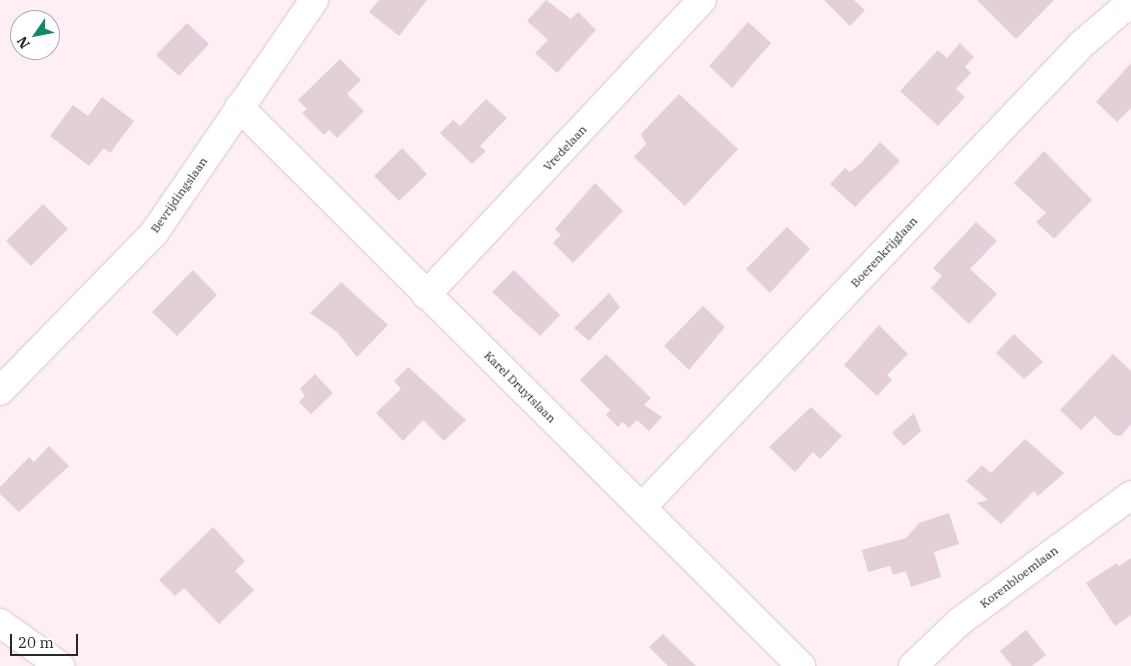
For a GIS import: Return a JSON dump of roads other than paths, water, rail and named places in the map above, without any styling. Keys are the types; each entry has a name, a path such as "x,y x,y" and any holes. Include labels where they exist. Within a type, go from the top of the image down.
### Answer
{"street":[{"name":"Bevrijdingslaan","path":"0,391 154,233 314,0"},
{"name":"Vredelaan","path":"426,295 702,0"},
{"name":"Boerenkrijglaan","path":"642,507 1082,44 1131,2"},
{"name":"Karel Druytslaan","path":"239,107 801,666"},
{"name":"Korenbloemlaan","path":"913,666 959,622 1131,495"},
{"path":"0,623 60,666"}]}
